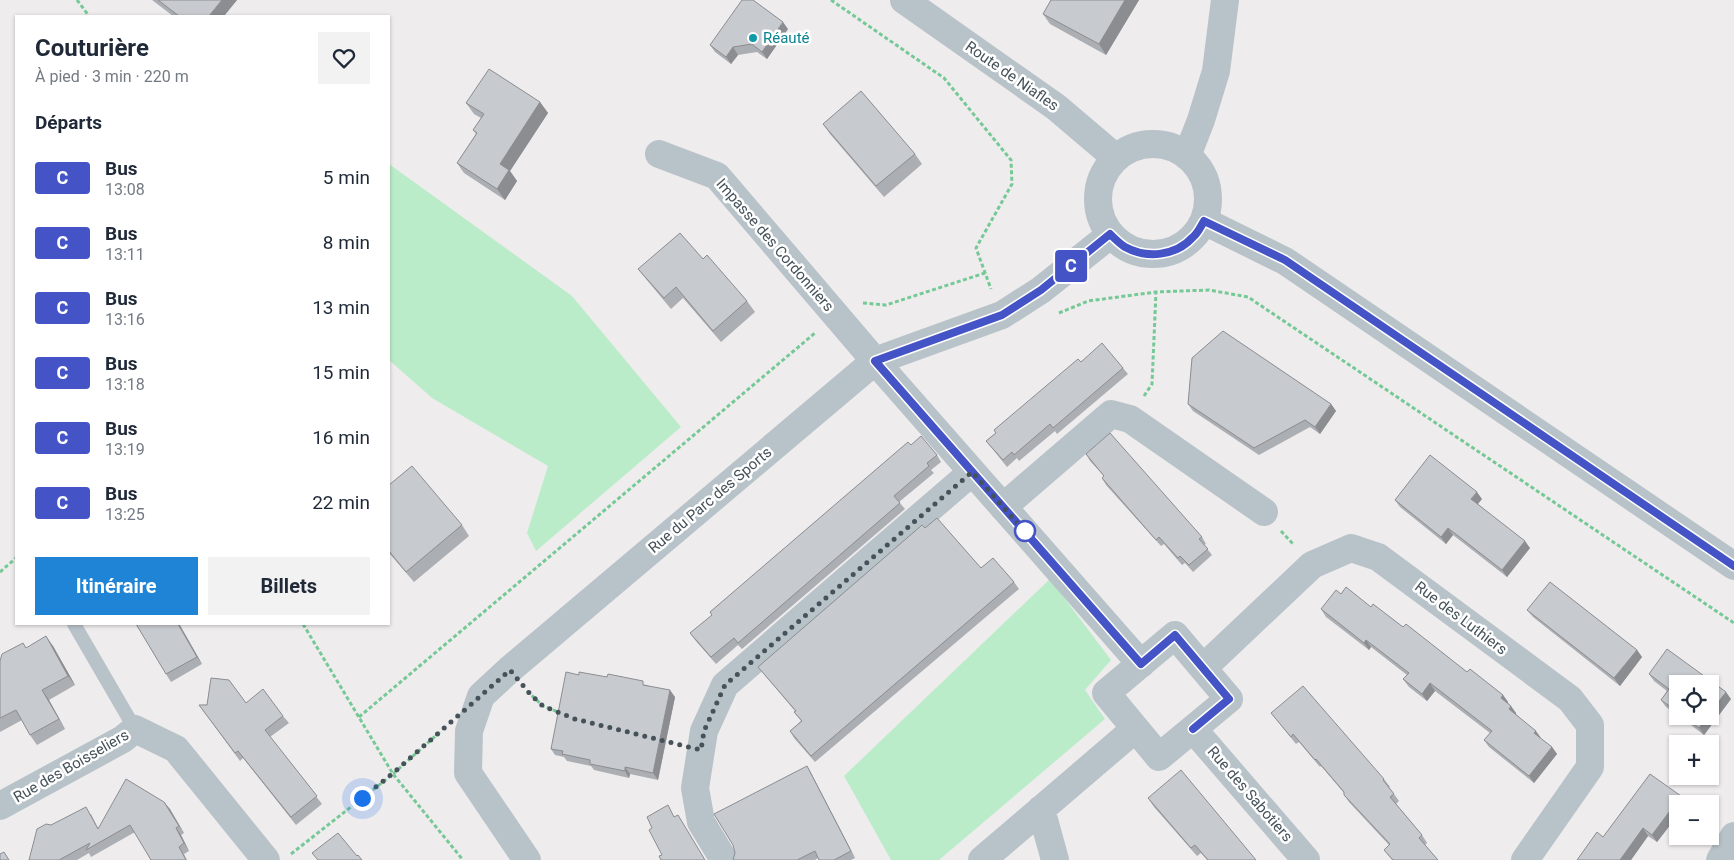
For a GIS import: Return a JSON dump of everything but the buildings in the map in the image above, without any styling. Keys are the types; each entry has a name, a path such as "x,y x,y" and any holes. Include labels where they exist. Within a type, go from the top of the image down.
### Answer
{"street":[{"name":"Route de Niafles","path":"904,0 1056,107 1116,158"},
{"path":"1187,156 1216,71 1225,0"},
{"path":"1159,144 1174,148 1187,156 1199,169 1207,186 1208,204 1204,221 1194,237 1179,248 1161,254 1142,254 1125,247 1110,234 1102,220 1098,204 1099,187 1106,171 1116,158 1129,150 1143,145 1159,144"},
{"name":"Impasse des Cordonniers","path":"659,154 717,176 875,361"},
{"path":"1204,221 1285,260 1734,566"},
{"name":"Rue du Parc des Sports","path":"527,860 468,773 469,731 481,696 875,361 1002,315 1041,290 1110,234"},
{"path":"875,361 1141,664"},
{"path":"1003,507 1111,414 1130,419 1264,512"},
{"path":"724,860 701,822 695,788 704,731 725,685 972,472"},
{"name":"Rue des Luthiers","path":"1203,668 1312,565 1351,548 1378,557 1570,699 1590,725 1590,767 1525,860"},
{"path":"1175,635 1203,668 1229,699 1159,757 1106,693 1175,635"},
{"name":"Rue des Boisseliers","path":"0,806 123,739 135,728 176,749 266,860"},
{"path":"982,860 1136,729"},
{"name":"Rue des Sabotiers","path":"1193,729 1306,860"},
{"path":"1041,809 1055,860"},
{"path":"1720,860 1734,836"}],"lane":[{"path":"75,625 135,728"}],"path":[{"path":"78,0 88,15"},
{"path":"831,0 944,78 1011,160 1012,184 976,248 994,297"},
{"path":"359,717 852,302 886,305 985,273"},
{"path":"1052,316 1088,301 1156,292 1209,290 1248,297 1734,624"},
{"path":"1130,419 1152,384 1156,292"},
{"path":"1264,512 1312,565"},
{"path":"0,572 15,559"},
{"path":"304,625 392,774 463,860"},
{"path":"510,670 543,706 567,716"},
{"path":"284,860 392,774 444,728"}],"green space":[{"path":"390,165 572,296 681,427 536,551 527,533 548,466 432,398 390,361"},
{"path":"1050,579 1111,660 1085,690 1105,719 939,860 891,860 844,776"}],"bus line":[{"name":"C","path":"1193,729 1229,699 1175,635 1141,664 875,361 1002,315 1041,290 1110,234 1125,247 1142,254 1161,254 1179,248 1194,237 1204,221 1285,260 1734,566"}],"place":[{"name":"Réauté","path":"753,38"}],"route":[{"path":"362,798 510,670 543,706 575,719 701,750 704,731 725,685 972,472 1027,534 1025,531"}]}
